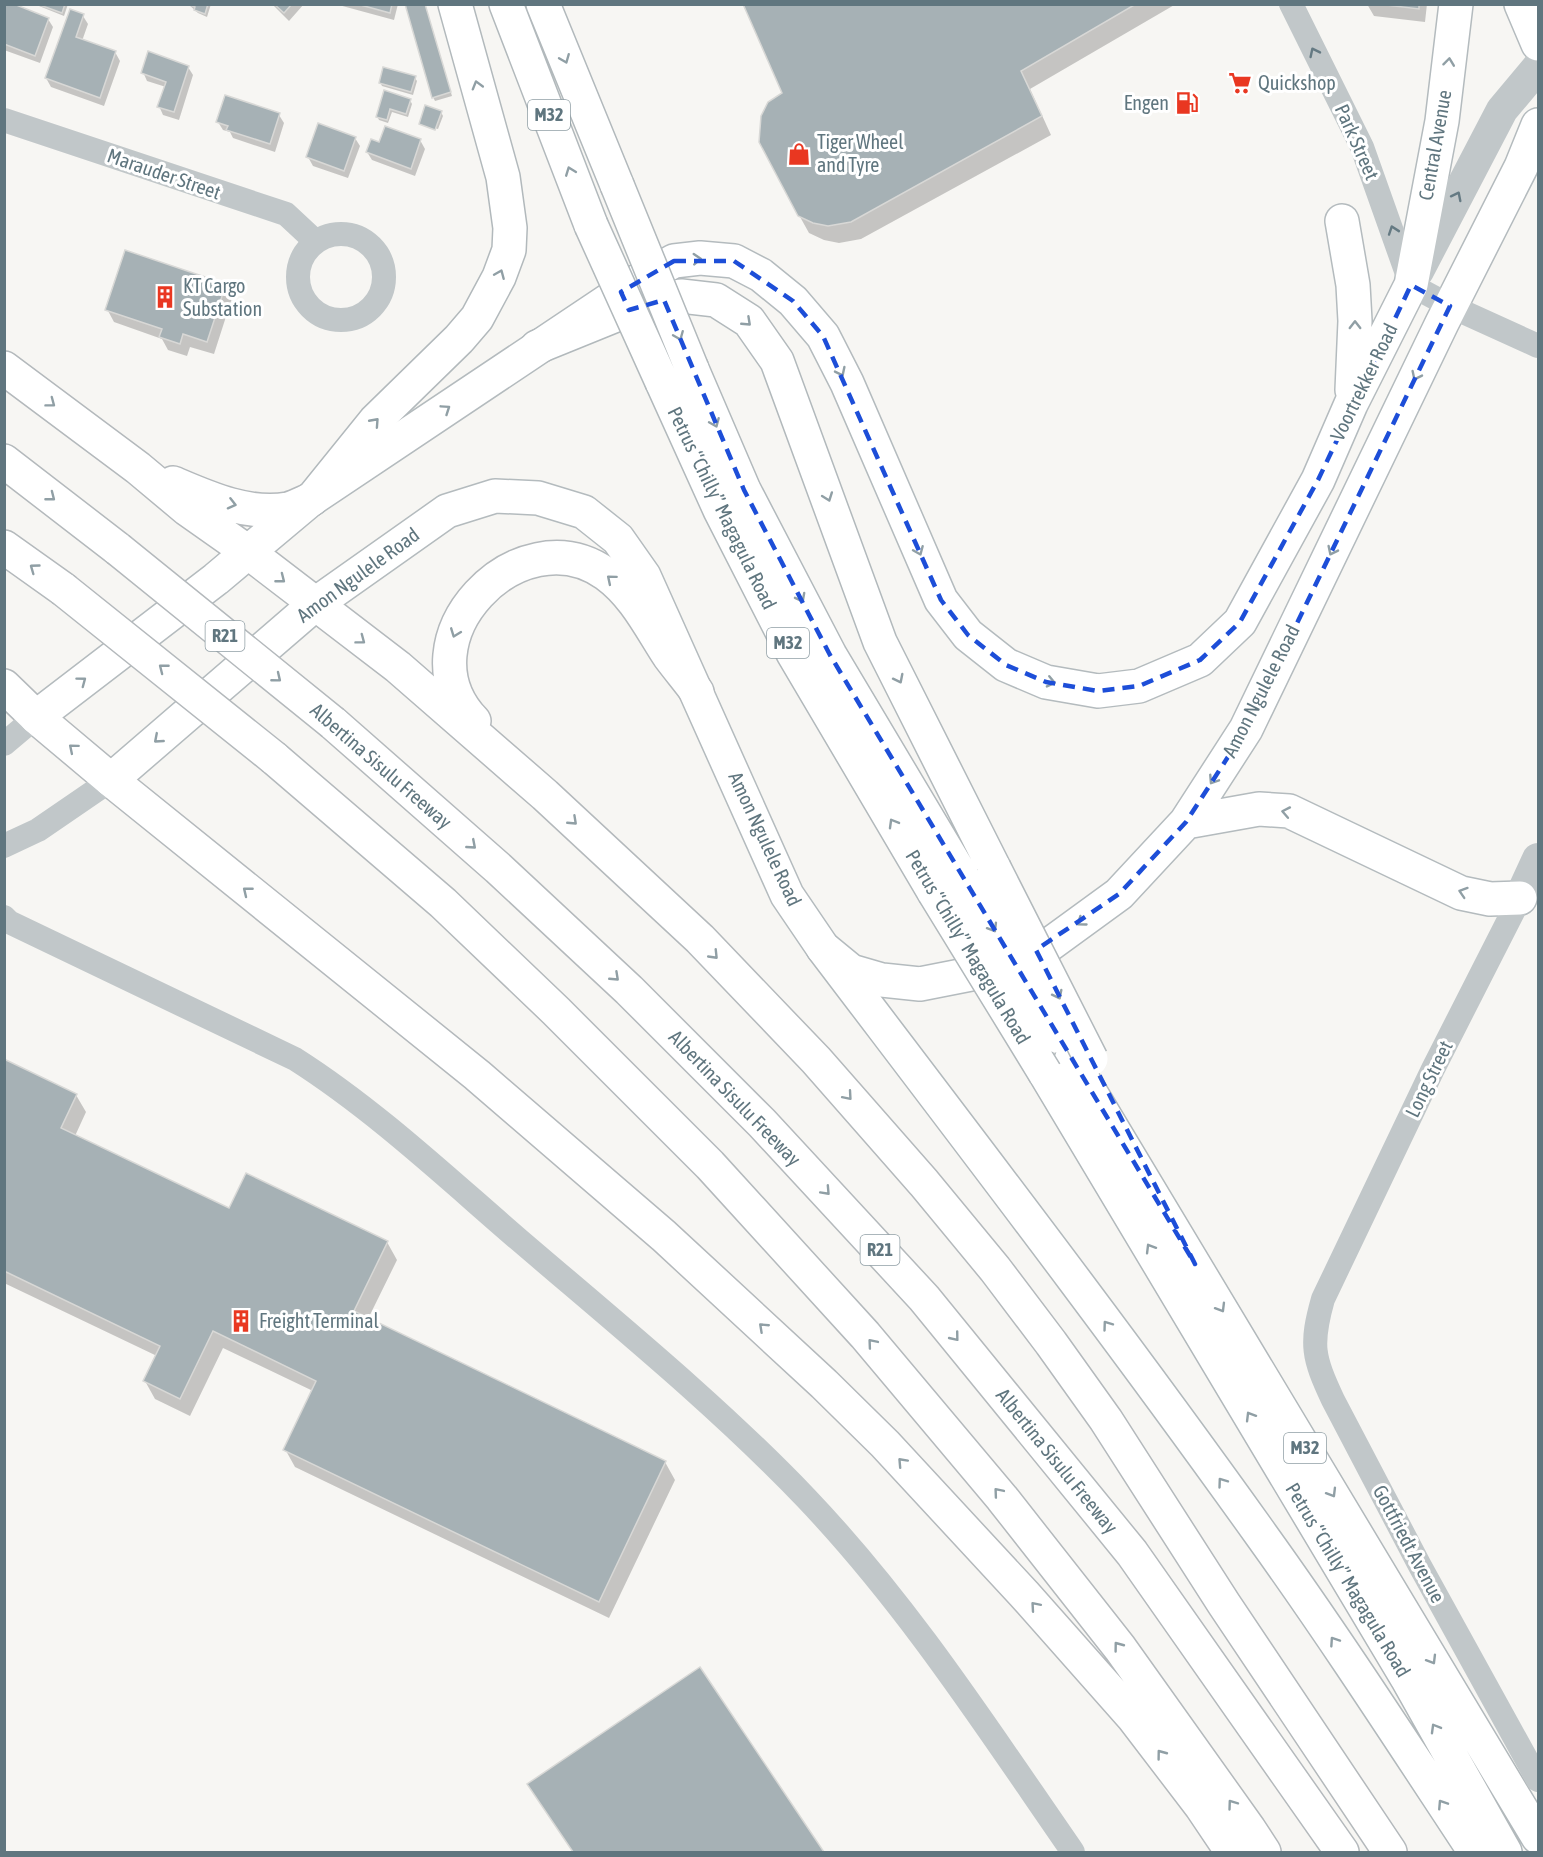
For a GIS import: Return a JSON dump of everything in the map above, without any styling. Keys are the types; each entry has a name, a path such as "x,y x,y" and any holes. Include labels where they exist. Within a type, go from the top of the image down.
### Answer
{"main road":[{"path":"138,468 208,498 251,509 288,509 311,500 375,421 459,339 477,318 499,277 509,250 510,228 503,177 455,4"},
{"name":"Petrus “Chilly” Magagula Road","path":"506,4 591,225 720,510 793,653 933,892 1069,1064 1195,1264 1539,1836"},
{"name":"Petrus “Chilly” Magagula Road","path":"543,4 692,369 744,490 830,655 963,878 1069,1064 1401,1668 1505,1852"},
{"name":"Central Avenue","path":"1411,285 1442,120 1456,4"},
{"path":"1521,4 1539,44"},
{"path":"1450,306 1521,167 1539,125"},
{"path":"1342,221 1353,285 1355,321 1351,404"},
{"name":"Voortrekker Road","path":"537,347 636,282 674,261 700,258 734,261 761,275 794,301 823,336 847,383 941,600 968,635 1006,664 1046,682 1098,691 1139,686 1200,660 1240,622 1318,480 1351,404 1411,285"},
{"path":"36,717 216,579 311,500 537,347 643,304 681,296 716,300 749,321 777,361 880,642 994,868 1069,1064"},
{"name":"Amon Ngulele Road","path":"111,780 314,605 447,511 495,496 538,498 584,512 618,539 644,576 698,692 787,895 823,948 851,971 882,980 920,984 976,973 1049,945 1119,894 1186,822 1246,729 1450,306"},
{"path":"4,368 398,667 545,795 700,939 816,1060 924,1183 995,1269 1106,1420 1224,1604 1390,1852"},
{"name":"Albertina Sisulu Freeway","path":"4,461 118,549 333,723 498,868 629,990 769,1131 924,1298 1132,1553 1342,1852"},
{"path":"4,547 63,589 274,758 443,903 556,1011 710,1165 865,1335 1002,1498 1120,1648 1264,1852"},
{"path":"545,795 469,715 458,699 452,684 448,668 449,651 455,632 464,614 491,580 510,568 557,557 582,562 605,573 621,587 643,613 669,656 698,692"},
{"path":"4,686 36,717 111,780 477,1076 664,1236 824,1384 885,1444 1024,1594 1133,1717 1201,1806 1232,1852"},
{"path":"1186,822 1259,809 1289,811 1461,893 1490,899 1520,898"},
{"path":"823,948 1047,1244 1263,1537 1475,1852"}],"street":[{"name":"Park Street","path":"1291,4 1362,147 1411,285"},
{"path":"1539,67 1502,110 1411,285 1450,306 1539,346"},
{"name":"Marauder Street","path":"4,120 286,214 315,241"},
{"path":"4,744 36,717"},
{"path":"4,846 38,830 111,780"},
{"name":"Long Street","path":"1323,1299 1433,1069 1539,859"},
{"path":"4,917 9,922 295,1059 325,1078 669,1368 735,1426 808,1500 902,1608 1073,1852"},
{"name":"Gottfriedt Avenue","path":"1323,1299 1314,1347 1320,1372 1420,1566 1539,1780"}],"highlighted area":[{"path":"674,261 734,261 793,301 823,336 941,600 968,635 1006,665 1046,682 1098,691 1139,686 1200,660 1240,622 1318,480 1411,285 1450,306 1246,729 1186,822 1119,894 1036,950 1195,1264 830,655 744,490 664,300 629,310 621,292 636,282"}],"building":[{"path":"4,4 14,4 49,18 35,56 4,44"},
{"path":"37,4 65,4 62,13"},
{"path":"187,4 208,4 205,14 194,10 195,7"},
{"path":"274,4 292,4 284,13"},
{"path":"357,4 392,4 390,13"},
{"path":"405,4 425,4 451,92 432,98"},
{"path":"743,4 1136,4 1021,71 1042,116 851,222 828,226 813,223 798,216 759,142 761,116 768,102 782,93"},
{"path":"1378,4 1419,4 1419,9"},
{"path":"70,9 84,14 76,37 116,51 100,98 45,78"},
{"path":"148,51 189,66 174,112 157,107 166,82 141,73"},
{"path":"383,67 416,76 411,92 379,83"},
{"path":"384,90 411,99 406,114 390,109 387,120 376,117"},
{"path":"225,95 280,113 270,144 226,130 228,126 216,122"},
{"path":"425,105 442,111 435,130 419,124"},
{"path":"318,123 356,137 344,171 306,157"},
{"path":"385,126 421,139 411,169 366,152 371,139 379,142"},
{"name":"KT Cargo Substation","path":"125,250 226,284 207,342 183,334 180,344 159,337 162,329 105,310"},
{"name":"Freight Terminal","path":"4,1059 77,1094 61,1128 229,1208 246,1173 388,1241 354,1311 666,1461 599,1602 283,1450 316,1381 213,1331 180,1399 143,1381 160,1346 4,1271"},
{"path":"700,1667 824,1852 573,1852 527,1784"}],"place":[{"name":"Quickshop","path":"1240,83"},
{"name":"Engen","path":"1187,103"},
{"name":"Tiger Wheel and Tyre","path":"799,154"},
{"name":"KT Cargo Substation","path":"165,297"},
{"name":"Freight Terminal","path":"241,1321"}]}
